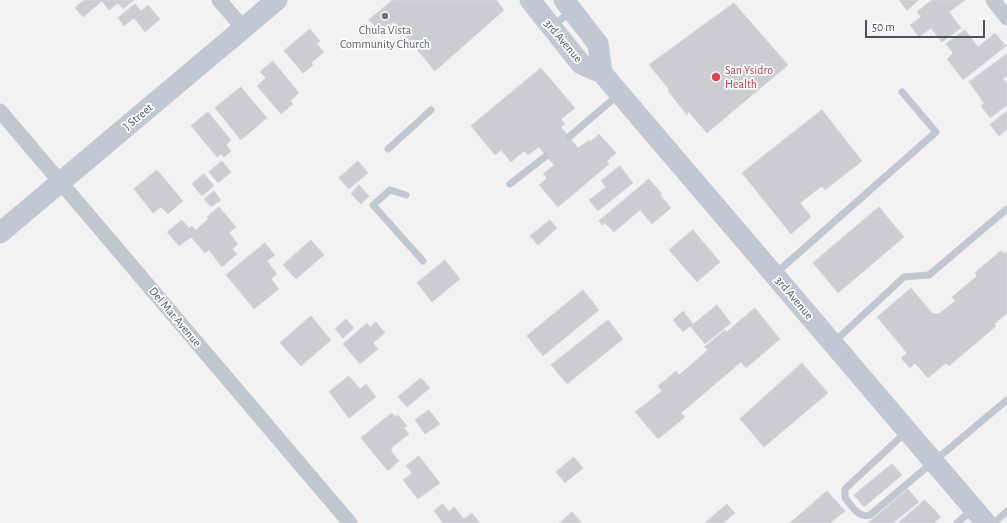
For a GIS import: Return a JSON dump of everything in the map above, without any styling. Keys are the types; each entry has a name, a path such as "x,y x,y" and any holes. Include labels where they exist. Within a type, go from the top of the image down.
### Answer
{"main road":[{"name":"J Street","path":"0,233 277,0"},
{"name":"3rd Avenue","path":"530,0 581,64 602,73 620,93 979,516"},
{"name":"3rd Avenue","path":"568,5 598,44 602,73"}],"street":[{"path":"218,0 244,29"},
{"path":"993,0 1007,18"},
{"name":"Del Mar Avenue","path":"0,111 350,523"}],"lane":[{"path":"551,27 568,5"},
{"path":"774,274 936,132 902,92"},
{"path":"569,137 620,93"},
{"path":"388,149 432,110"},
{"path":"510,184 546,156"},
{"path":"406,195 390,190 373,205 423,261"},
{"path":"832,343 904,277 929,275 1007,209"},
{"path":"908,431 846,489 845,498 861,516 870,515 1007,400"},
{"path":"994,523 1007,511"},
{"path":"957,523 979,516"}],"building":[{"path":"84,0 134,0 123,9 118,3 109,10 102,1 83,17 75,8"},
{"path":"393,0 496,0 504,10 435,71 394,22 381,32 369,20"},
{"path":"899,0 919,0 907,10"},
{"path":"932,0 965,0 949,12 961,28 942,42 931,28 919,37 910,25 921,17 917,12"},
{"name":"San Ysidro Health","path":"734,3 788,65 707,133 688,111 687,115 668,91 669,89 649,65"},
{"path":"135,4 141,11 148,5 160,19 145,32 134,18 124,26 118,18"},
{"path":"310,29 320,41 317,44 324,52 311,63 313,65 303,73 284,51"},
{"path":"965,30 978,47 995,33 1006,46 963,80 947,59 953,53 946,44"},
{"path":"1007,54 1007,76 1003,79 1007,84 1007,105 990,118 981,106 984,103 969,82"},
{"path":"273,61 299,93 290,101 293,104 281,114 257,86 266,78 260,72"},
{"path":"541,68 575,108 561,119 565,124 561,127 578,148 589,140 590,142 599,134 616,153 607,161 609,164 558,207 539,185 547,178 543,174 554,165 539,147 528,155 524,151 511,162 501,150 495,155 471,126"},
{"path":"241,87 267,118 241,140 215,108"},
{"path":"822,110 862,161 825,190 822,186 800,203 811,217 791,234 742,173"},
{"path":"1007,111 1007,129 999,136 990,125"},
{"path":"208,112 231,140 226,145 231,151 224,157 221,154 217,157 191,126"},
{"path":"222,161 231,172 218,183 209,172"},
{"path":"358,161 368,173 349,189 339,178"},
{"path":"620,166 633,183 598,211 589,200 606,187 601,181"},
{"path":"157,170 183,201 168,214 161,207 153,213 134,189"},
{"path":"204,174 214,186 202,196 192,184"},
{"path":"649,179 662,194 660,195 671,208 652,224 640,210 614,232 605,223 602,225 599,221"},
{"path":"359,185 369,196 361,204 351,194"},
{"path":"214,191 221,200 211,207 204,199"},
{"path":"219,207 236,227 229,233 238,244 232,249 237,254 222,267 209,250 205,253 191,237 179,246 167,232 182,220 189,228 192,226 196,230 208,219 207,217"},
{"path":"879,207 904,237 838,293 813,263"},
{"path":"550,220 557,228 538,245 530,236"},
{"path":"693,230 720,262 697,282 669,250"},
{"path":"311,240 324,255 296,279 283,265"},
{"path":"265,243 275,255 267,261 277,274 271,279 279,289 254,309 226,275"},
{"path":"1001,251 1004,254 1007,251 1007,313 994,324 996,326 949,366 946,363 928,378 915,363 910,368 901,358 907,353 877,317 911,288 932,313 939,314 955,301 952,297 977,276 975,273"},
{"path":"445,260 460,279 432,302 417,283"},
{"path":"583,290 599,310 543,356 527,336"},
{"path":"717,305 731,323 705,344 690,326 683,332 673,320 683,311 693,324"},
{"path":"755,308 780,339 746,368 741,362 681,413 685,417 658,439 635,412 662,391 658,386 676,371 679,375 708,350 704,347 725,330 726,332"},
{"path":"311,316 331,340 301,366 280,343"},
{"path":"346,319 354,328 343,338 335,329"},
{"path":"608,320 623,339 567,384 551,365"},
{"path":"376,322 385,333 373,343 378,349 360,364 343,344 367,323 370,327"},
{"path":"802,363 828,393 764,447 740,419"},
{"path":"349,376 360,389 366,384 376,397 349,418 329,392"},
{"path":"421,378 430,388 407,407 398,397"},
{"path":"429,410 440,424 425,434 415,420"},
{"path":"392,413 395,417 398,415 407,426 404,428 409,434 391,448 391,451 399,461 388,471 361,438"},
{"path":"419,456 440,483 418,499 403,480 412,473 406,466"},
{"path":"574,457 583,468 565,483 556,472"},
{"path":"892,464 902,475 864,507 854,495"},
{"path":"908,489 919,502 893,523 868,523"},
{"path":"827,491 845,511 830,523 790,523"},
{"path":"925,500 941,517 934,523 898,523"},
{"path":"443,504 449,512 454,507 464,519 472,513 480,523 443,523 434,511"},
{"path":"727,504 735,513 723,523 705,523"},
{"path":"572,512 582,523 560,523"}],"place":[{"name":"Chula Vista Community Church","path":"385,16"},
{"name":"San Ysidro Health","path":"716,77"}]}
